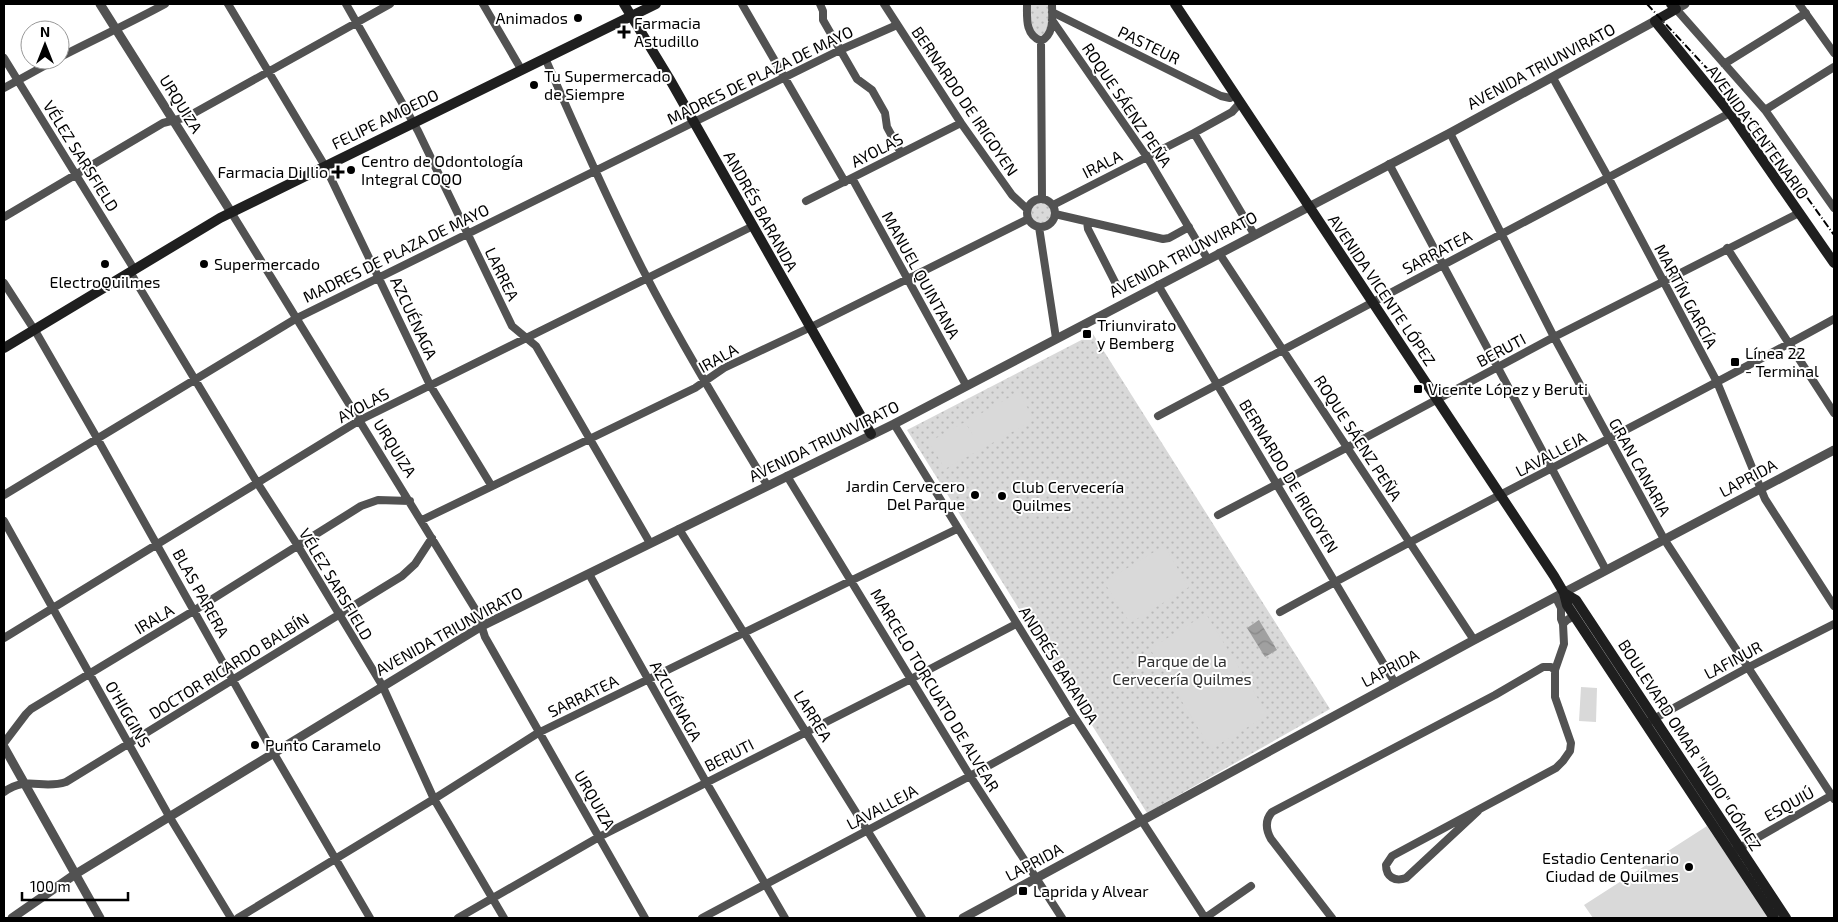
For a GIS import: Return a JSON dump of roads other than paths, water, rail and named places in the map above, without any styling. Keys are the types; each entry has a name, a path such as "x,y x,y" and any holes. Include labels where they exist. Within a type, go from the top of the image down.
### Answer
{"main road":[{"name":"ANDRÉS BARANDA","path":"624,4 871,434"},
{"name":"FELIPE AMOEDO","path":"4,348 231,212 656,4"},
{"name":"AVENIDA VICENTE LÓPEZ","path":"1175,4 1437,399 1500,496 1560,595"},
{"name":"AVENIDA TRIUNVIRATO","path":"1655,21 1677,5"},
{"name":"AVENIDA CENTENARIO","path":"1655,21 1730,113 1834,263"},
{"path":"1560,595 1650,721 1735,850 1774,918"},
{"name":"BOULEVARD OMAR \"INDIO\" GÓMEZ","path":"1560,595 1576,600 1650,721"},
{"name":"BOULEVARD OMAR \"INDIO\" GÓMEZ","path":"1735,850 1786,918"}],"street":[{"name":"URQUIZA","path":"100,4 297,318 478,612 485,637 645,918"},
{"path":"70,52 131,23 165,4"},
{"name":"AZCUÉNAGA","path":"228,4 325,166 430,385 491,485"},
{"name":"LARREA","path":"346,4 413,123 512,326 536,346 650,543"},
{"path":"4,217 163,123 187,117 390,4"},
{"path":"482,4 521,69"},
{"name":"MANUEL QUINTANA","path":"742,4 785,78 849,180 966,385"},
{"path":"820,4 823,10 823,20 859,82 867,85 872,90 884,113 887,127 901,153"},
{"name":"BERNARDO DE IRIGOYEN","path":"884,4 961,123 1012,196 1027,209"},
{"path":"1026,4 1030,33 1041,41"},
{"path":"1799,4 1834,53"},
{"path":"1677,5 1724,64 1765,110 1834,208"},
{"path":"1041,41 1051,32 1052,12"},
{"name":"PASTEUR","path":"1052,12 1221,96 1238,99"},
{"name":"ROQUE SÁENZ PEÑA","path":"1052,12 1147,156 1207,258"},
{"path":"1724,64 1806,13"},
{"name":"AVENIDA TRIUNVIRATO","path":"12,918 74,875 382,685 482,626 894,424 1553,78 1655,21"},
{"name":"MADRES DE PLAZA DE MAYO","path":"4,495 297,318 840,50 897,25"},
{"path":"1041,41 1042,198"},
{"name":"VÉLEZ SARSFIELD","path":"4,58 76,174 258,484 382,685 434,799 504,918"},
{"path":"545,58 594,171 647,278 767,485"},
{"path":"1765,110 1834,67"},
{"path":"4,88 36,70"},
{"name":"MARTÍN GARCÍA","path":"1553,78 1717,382 1760,488 1834,606"},
{"name":"IRALA","path":"1053,205 1232,112 1238,99"},
{"name":"SARRATEA","path":"1158,416 1730,113"},
{"name":"AYOLAS","path":"806,202 961,123"},
{"name":"GRAN CANARIA","path":"1450,132 1554,337 1664,539 1746,668 1833,796"},
{"path":"1194,133 1254,234"},
{"path":"1389,164 1606,570"},
{"path":"1042,198 1053,205 1055,214 1052,222 1048,225 1039,227 1028,219 1027,209 1032,201 1042,198"},
{"name":"BERUTI","path":"1218,515 1554,337 1799,213"},
{"path":"1055,214 1163,239 1189,227"},
{"name":"IRALA","path":"422,520 694,388 724,368 810,328 1028,219"},
{"path":"1087,222 1088,229 1116,284"},
{"name":"AYOLAS","path":"4,638 360,420 753,226"},
{"path":"1039,227 1056,338"},
{"path":"1727,248 1834,413"},
{"name":"ROQUE SÁENZ PEÑA","path":"1219,253 1474,640"},
{"name":"BLAS PARERA","path":"4,283 34,329 97,438 273,752 370,918"},
{"name":"BERNARDO DE IRIGOYEN","path":"1158,285 1395,683"},
{"name":"LAVALLEJA","path":"1280,612 1790,344 1834,319"},
{"name":"ANDRÉS BARANDA","path":"894,424 1075,718 1205,918"},
{"name":"LAPRIDA","path":"963,918 1474,640 1834,450"},
{"name":"MARCELO TORCUATO DE ALVEAR","path":"787,476 970,776 1062,918"},
{"name":"IRALA","path":"4,745 26,714 370,502 386,500 410,501"},
{"name":"O'HIGGINS","path":"4,521 169,816 231,918"},
{"name":"SARRATEA","path":"238,918 434,799 538,733 957,528"},
{"name":"LARREA","path":"680,529 866,831 922,918"},
{"name":"DOCTOR RICARDO BALBÍN","path":"23,783 51,785 66,782 408,571 432,538"},
{"name":"AZCUÉNAGA","path":"589,574 785,918"},
{"path":"1478,811 1406,878 1397,880 1388,874 1386,865 1390,858 1556,768 1570,751 1570,737 1555,697 1555,670 1564,644 1564,624 1561,619 1560,595"},
{"path":"1564,624 1574,616"},
{"name":"BERUTI","path":"458,918 599,838 1016,624"},
{"name":"LAFINUR","path":"1650,721 1746,668 1834,624"},
{"path":"1332,918 1270,839 1276,809 1496,695 1543,667 1551,667 1555,670"},
{"name":"LAVALLEJA","path":"702,918 1075,718"},
{"path":"4,745 74,875 100,918"},
{"path":"4,792 13,786 23,783"},
{"name":"ESQUIÚ","path":"1735,850 1833,796"},
{"path":"1205,918 1251,886"}],"water":[{"path":"1259,620 1277,650 1265,657 1247,628"}],"railway":[{"path":"1647,4 1741,105 1834,235"}],"place":[{"name":"Animados","path":"578,18"},
{"name":"Farmacia Astudillo","path":"624,32"},
{"name":"Tu Supermercado de Siempre","path":"534,85"},
{"name":"Centro de Odontología Integral COQO","path":"351,170"},
{"name":"Farmacia Di Ilio","path":"338,172"},
{"name":"ElectroQuilmes","path":"105,264"},
{"name":"Supermercado","path":"204,264"},
{"name":"Triunvirato y Bemberg","path":"1087,334"},
{"name":"Línea 22 - Terminal","path":"1735,362"},
{"name":"Vicente López y Beruti","path":"1418,389"},
{"name":"Jardin Cervecero Del Parque","path":"975,495"},
{"name":"Club Cervecería Quilmes","path":"1002,496"},
{"name":"Punto Caramelo","path":"255,745"},
{"name":"Estadio Centenario Ciudad de Quilmes","path":"1689,867"},
{"name":"Laprida y Alvear","path":"1023,891"}],"park label":[{"name":"Parque de la Cervecería Quilmes","path":"1182,670"}]}
